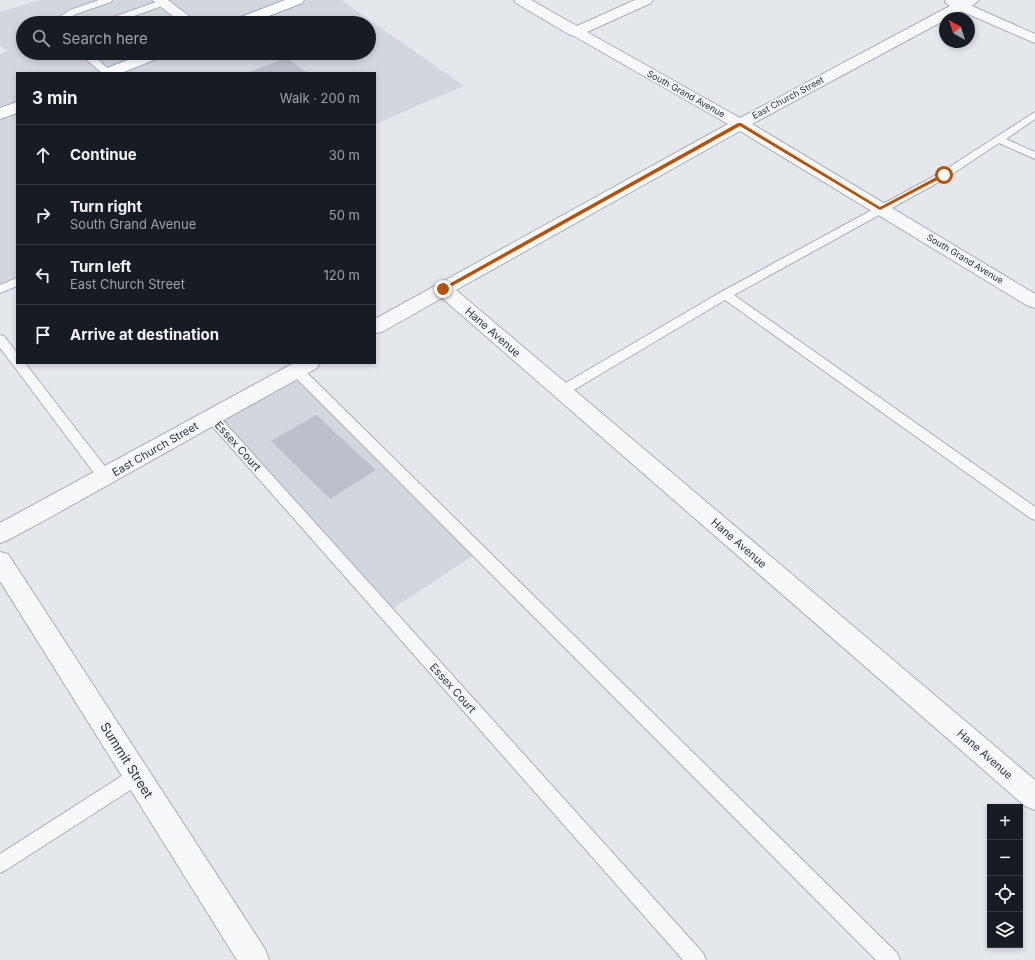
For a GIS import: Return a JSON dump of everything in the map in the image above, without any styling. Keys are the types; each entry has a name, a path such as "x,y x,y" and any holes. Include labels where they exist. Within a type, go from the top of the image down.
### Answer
{"main road":[{"path":"256,16 297,0"},
{"path":"111,72 141,60"},
{"path":"0,114 16,107"}],"street":[{"name":"South Grand Avenue","path":"520,0 740,124 1035,302"},
{"path":"575,32 646,0"},
{"path":"161,1 181,16"},
{"path":"960,2 1035,39"},
{"name":"East Church Street","path":"376,326 960,2"},
{"name":"Hane Avenue","path":"443,289 1035,797"},
{"name":"East Church Street","path":"0,534 105,477 211,416 303,367"},
{"name":"Summit Street","path":"0,561 254,960"}],"lane":[{"path":"66,16 73,12 108,0"},
{"path":"123,16 161,1"},
{"path":"92,60 107,72"},
{"path":"562,391 725,295 944,175 1035,116"},
{"path":"999,139 1035,156"},
{"path":"0,289 16,282"},
{"path":"725,295 1035,514"},
{"path":"0,339 16,359"},
{"path":"20,364 105,477"},
{"path":"303,367 890,960"},
{"name":"Essex Court","path":"211,416 696,960"},
{"path":"0,864 137,776"}],"shaded area":[{"path":"40,0 341,0 364,16 16,16 16,60 376,60 376,24 464,86 376,124 376,72 16,72 16,284 0,291 0,54 7,51 0,45 0,12"},
{"path":"295,367 482,550 386,613 205,414"}],"building":[{"path":"282,60 290,60 306,72 249,72"},
{"path":"316,415 376,470 330,499 271,441"}],"route":[{"path":"443,289 740,124 880,209 944,175"}]}
